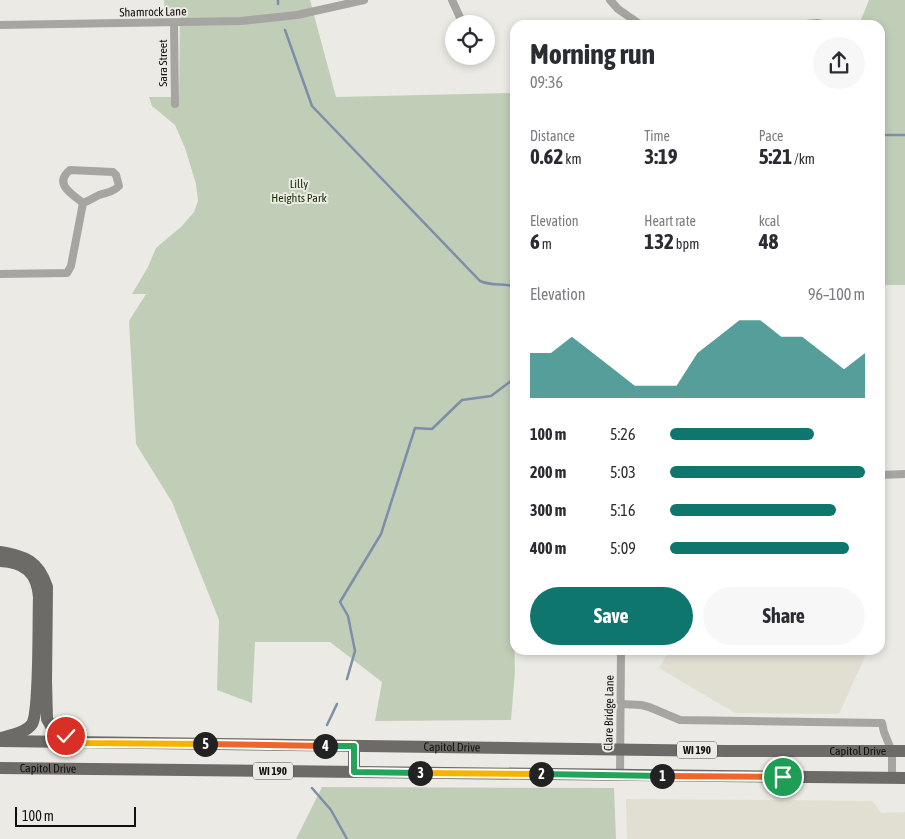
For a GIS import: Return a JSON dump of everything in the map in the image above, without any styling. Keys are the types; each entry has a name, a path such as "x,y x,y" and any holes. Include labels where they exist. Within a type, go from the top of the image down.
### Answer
{"main road":[{"path":"0,552 30,560 44,576 47,587 47,719 57,732 83,743"},
{"path":"0,561 16,563 29,570 38,586 37,694 34,719 32,725 24,730 0,740"},
{"name":"Capitol Drive","path":"0,740 83,743 905,752"},
{"path":"354,746 354,772"},
{"name":"Capitol Drive","path":"0,768 905,778"}],"street":[{"name":"Shamrock Lane","path":"0,25 224,22 277,18 364,0"},
{"path":"452,0 458,15"},
{"path":"610,0 618,9 634,20"},
{"name":"Sara Street","path":"174,23 175,104"},
{"path":"70,170 113,172 116,175 118,186 114,192 98,196 83,203 65,188 63,181 65,175 70,170"},
{"path":"0,274 67,273 71,266 83,203"},
{"path":"885,475 905,474"},
{"name":"Clare Bridge Lane","path":"620,775 621,655"},
{"path":"621,704 641,705 680,720 882,723 892,752 892,778"}],"shaded area":[{"path":"667,655 866,655 839,714 735,713 659,668"},
{"path":"626,799 872,801 881,813 905,812 905,839 627,839"}],"green space":[{"name":"Lilly Heights Park","path":"164,0 310,0 336,97 510,93 510,655 515,655 515,671 511,720 375,721 382,682 330,642 255,642 252,703 217,690 219,620 172,502 136,444 129,321 146,294 132,294 148,267 156,248 182,226 194,212 198,201 196,184 185,148 175,125 152,106 149,97 179,97 180,17 165,16"},
{"path":"869,0 905,0 905,285 885,285 885,20 861,20"},
{"path":"322,787 614,788 616,839 296,839"}],"waterway":[{"path":"285,30 312,106 480,281 489,284 510,286"},
{"path":"885,135 905,135"},
{"path":"347,679 355,651 348,616 340,602 381,534 415,428 432,429 462,400 491,396 510,382"},
{"path":"327,725 337,704"},
{"path":"312,788 331,810 347,839"}],"route":[{"path":"66,736 83,743 354,746 354,772 783,777"}]}
